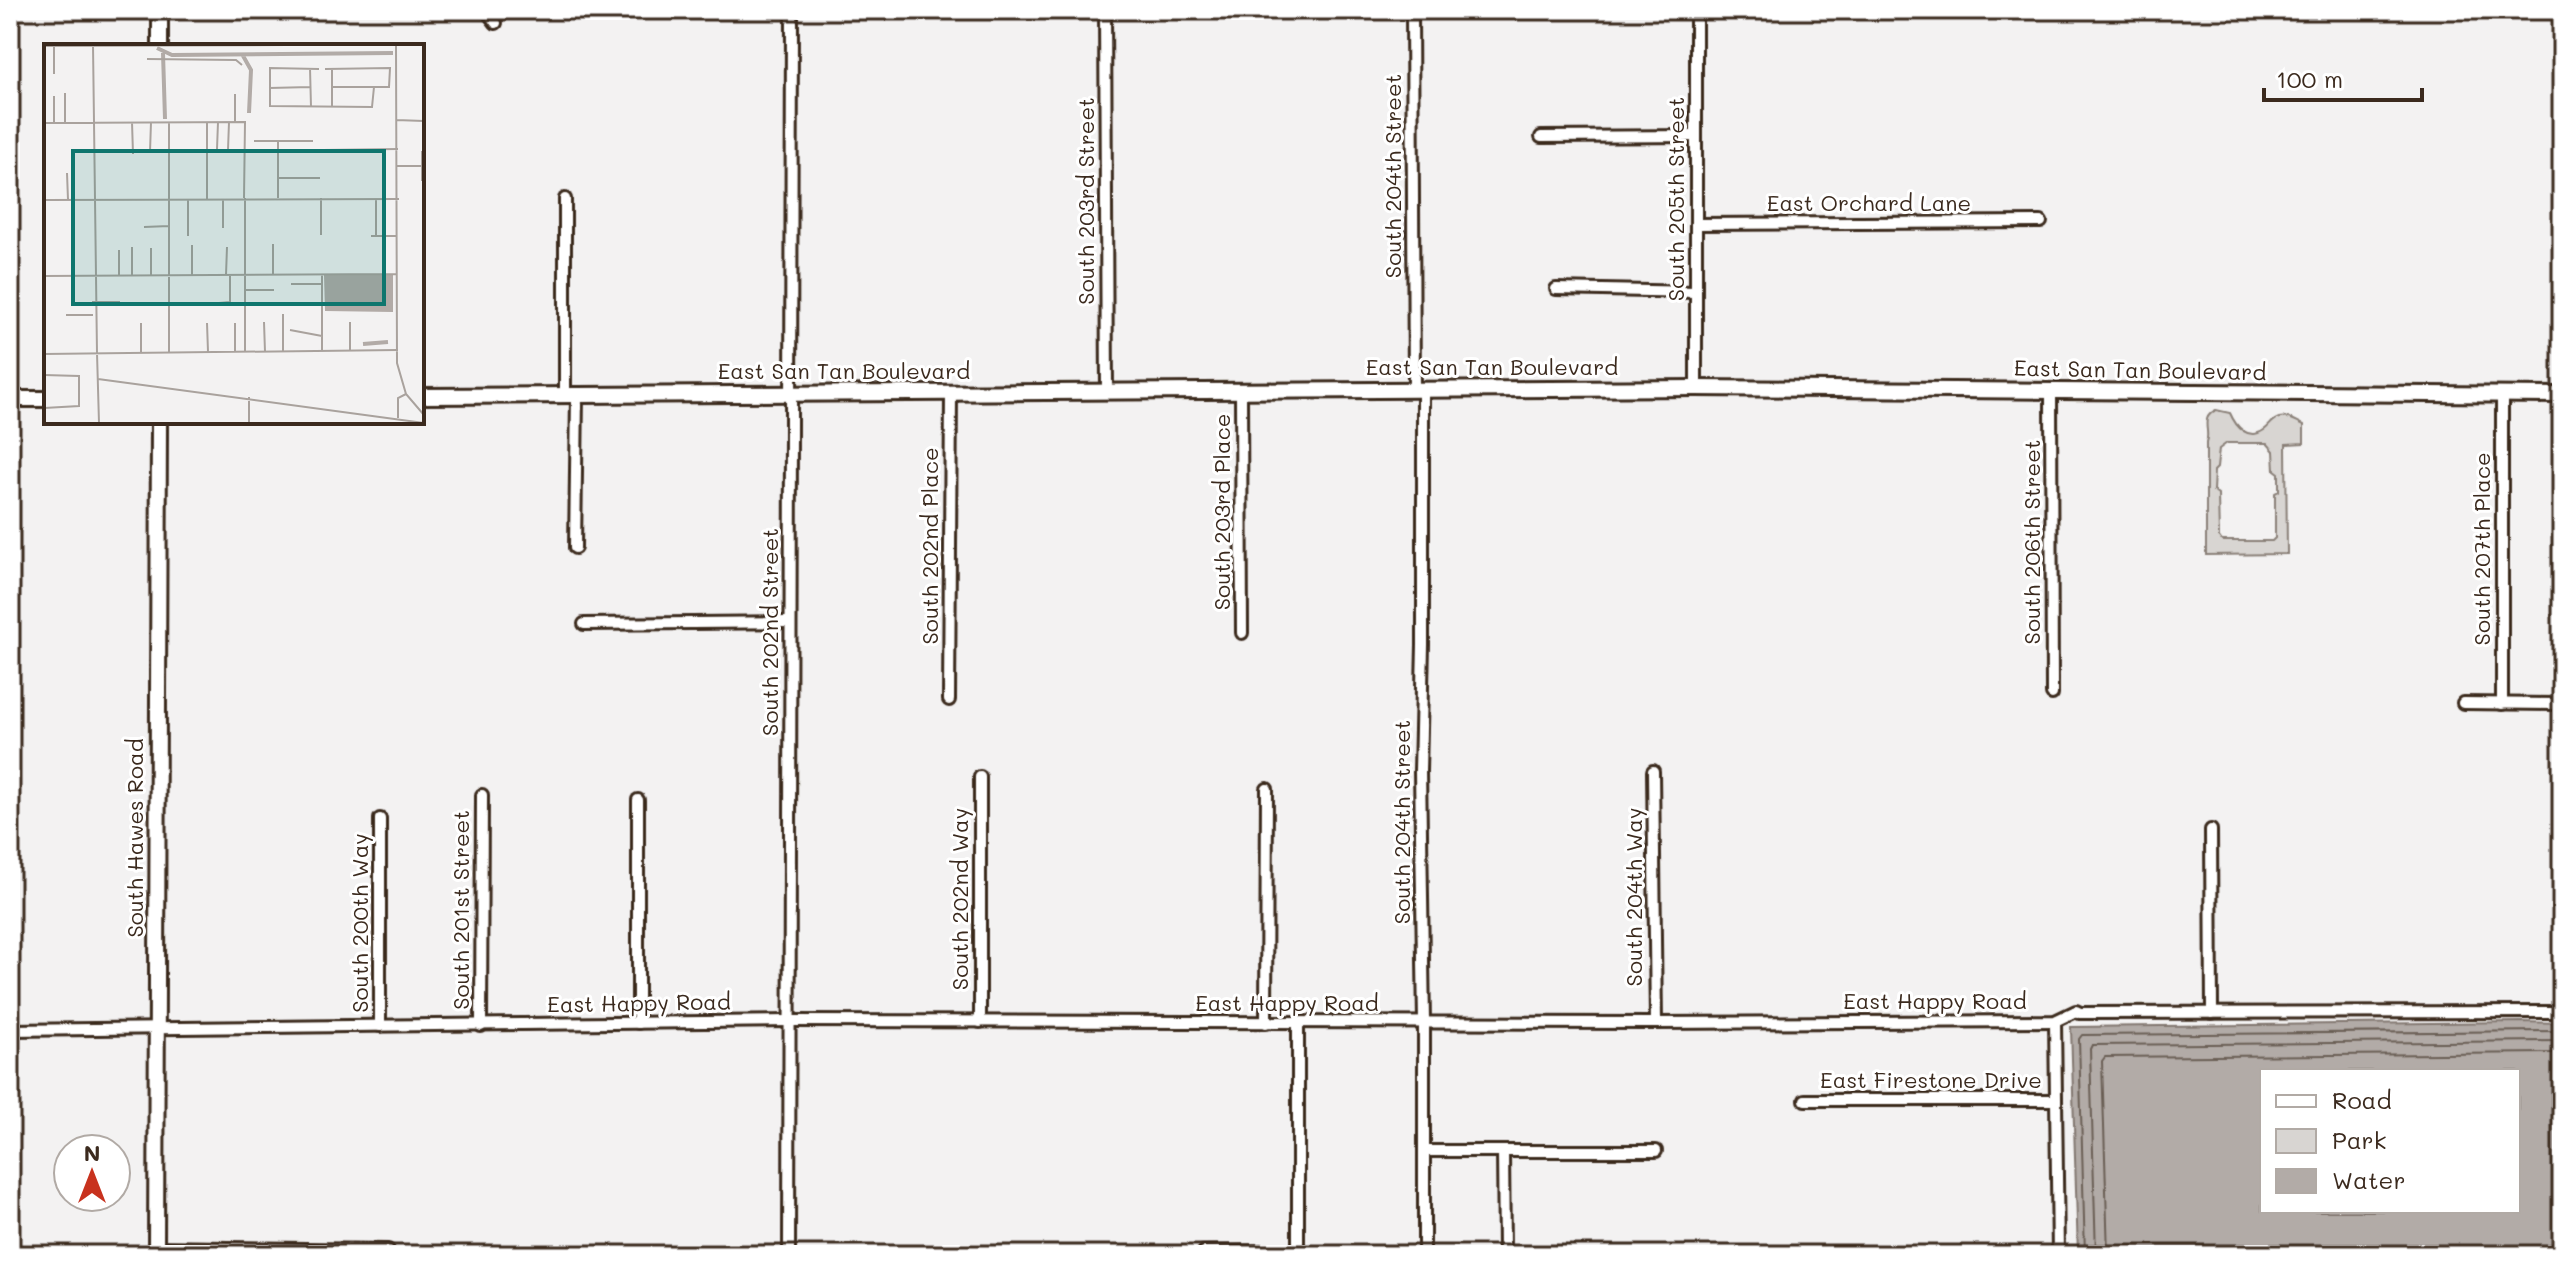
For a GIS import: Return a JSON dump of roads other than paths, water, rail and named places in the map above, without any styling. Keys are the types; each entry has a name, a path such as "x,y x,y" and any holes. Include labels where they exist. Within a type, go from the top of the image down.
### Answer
{"street":[{"path":"160,10 160,44"},
{"path":"486,10 496,23"},
{"name":"South 202nd Street","path":"789,1255 792,10"},
{"name":"South 203rd Street","path":"1105,10 1107,392"},
{"name":"South 204th Street","path":"1412,10 1423,645 1420,771 1424,1255"},
{"name":"South 205th Street","path":"1696,10 1696,388"},
{"path":"1541,137 1696,136"},
{"path":"565,199 575,548"},
{"name":"East Orchard Lane","path":"1697,224 2041,222"},
{"path":"1556,289 1695,292"},
{"name":"East San Tan Boulevard","path":"424,396 1696,388 2562,395"},
{"name":"South 206th Street","path":"2051,390 2052,694"},
{"name":"South 203rd Place","path":"1241,391 1242,633"},
{"name":"South 202nd Place","path":"949,700 951,393"},
{"name":"South 207th Place","path":"2502,395 2502,704"},
{"path":"10,399 44,399"},
{"name":"South Hawes Road","path":"156,1251 159,424"},
{"path":"584,624 790,622"},
{"path":"2463,703 2562,704"},
{"name":"South 204th Way","path":"1653,771 1656,1023"},
{"name":"South 202nd Way","path":"980,777 980,1022"},
{"path":"1266,1023 1267,789"},
{"name":"South 201st Street","path":"481,1026 482,795"},
{"path":"638,800 638,1023"},
{"name":"South 200th Way","path":"380,819 380,1026"},
{"path":"2211,830 2212,1013"},
{"name":"East Happy Road","path":"10,1030 789,1021 2055,1021 2076,1011 2562,1012"},
{"path":"2055,1021 2058,1255"},
{"path":"1204,1252 1298,1251 1298,1023"},
{"name":"East Firestone Drive","path":"1805,1100 2056,1100"},
{"path":"1425,1151 1656,1151"},
{"path":"1503,1151 1504,1251"},
{"path":"156,1251 388,1250"}],"water":[{"path":"2562,1023 2562,1255 2078,1255 2071,1027"}]}
